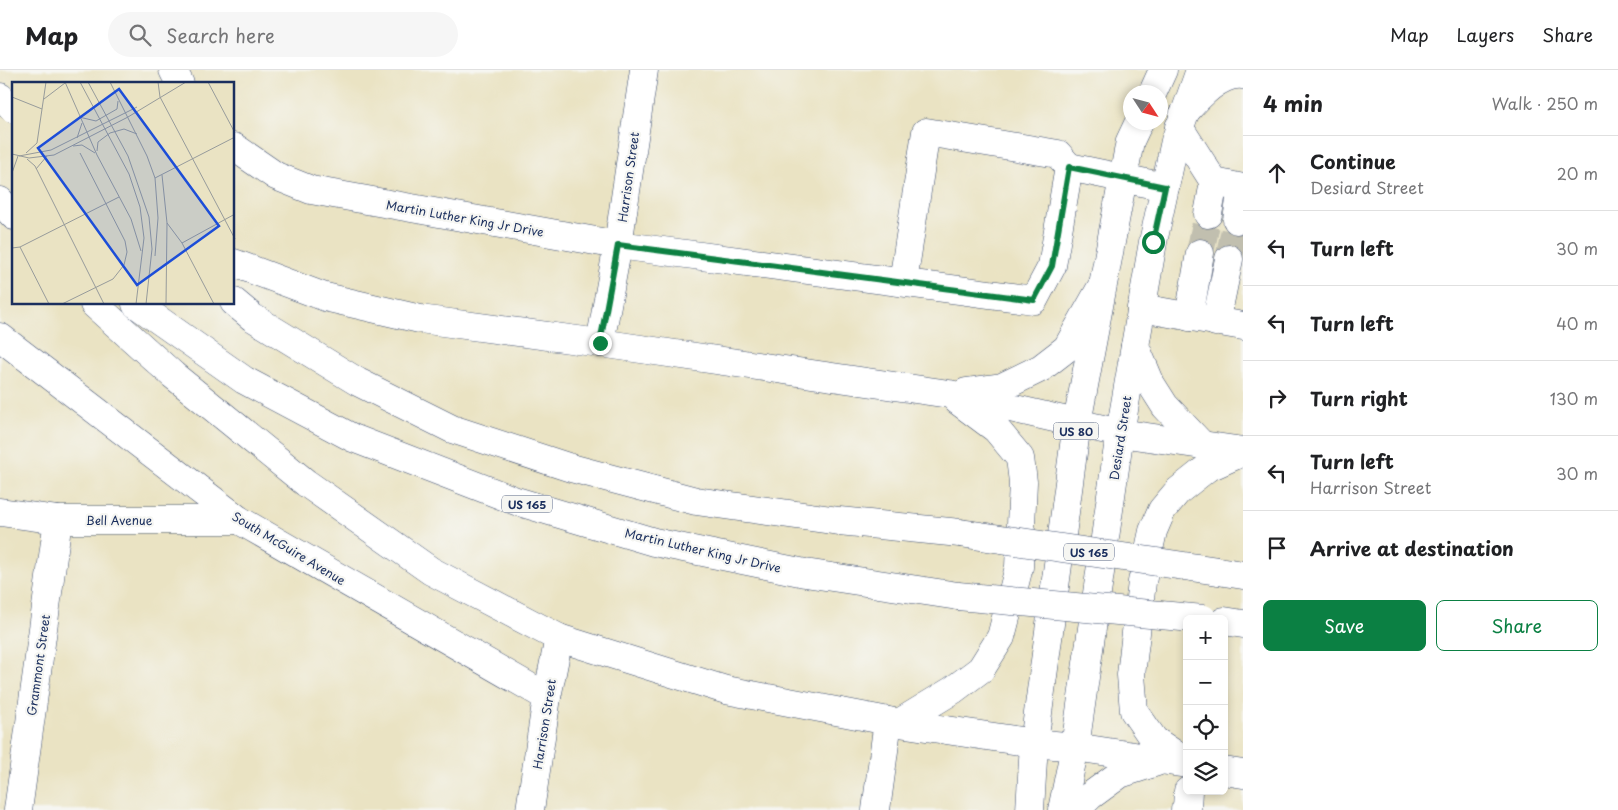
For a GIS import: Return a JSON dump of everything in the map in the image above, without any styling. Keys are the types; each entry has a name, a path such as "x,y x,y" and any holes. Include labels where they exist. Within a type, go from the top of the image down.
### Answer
{"main road":[{"path":"173,70 179,82"},
{"name":"Harrison Street","path":"600,343 618,245 644,70"},
{"name":"Desiard Street","path":"1062,810 1075,747 1120,432 1141,308 1165,187 1181,121 1200,70"},
{"path":"1208,214 1214,182 1181,121 1197,98 1213,85 1229,77 1243,75"},
{"path":"0,97 12,107"},
{"name":"US 80","path":"1030,810 1034,743 1077,422 1122,178 1130,141 1135,130"},
{"path":"903,282 926,132 1058,154 1069,167 1165,187"},
{"name":"Martin Luther King Jr Drive","path":"235,149 276,176 311,190 618,245 1034,300 1052,266 1069,167"},
{"path":"1214,182 1242,188 1237,220"},
{"path":"0,196 12,205"},
{"path":"0,200 12,214"},
{"path":"1188,317 1200,253"},
{"path":"1216,322 1229,259"},
{"path":"235,263 325,297 420,319 600,343 949,394 1120,432 1243,451"},
{"path":"949,394 1002,387 1041,368 1067,348 1102,286"},
{"name":"US 165","path":"235,303 252,317 358,382 452,429 571,468 696,500 839,521 960,532 1230,573"},
{"path":"95,305 173,375 306,483 431,571 559,638 726,690 894,722 1178,762"},
{"name":"Martin Luther King Jr Drive","path":"137,305 244,380 353,438 516,501 654,542 806,573 958,596 1183,617"},
{"path":"1141,308 1243,326"},
{"name":"South McGuire Avenue","path":"0,337 239,520 547,697"},
{"path":"1135,346 1151,384 1164,406 1200,444"},
{"path":"876,810 894,722 953,690 981,669 1001,637 1019,567 1023,482 1020,458 996,429 949,394"},
{"path":"1178,762 1154,740 1134,711 1131,674 1142,582 1153,531 1162,510 1178,491 1207,468 1243,451"},
{"name":"Bell Avenue","path":"0,512 58,520 239,520"},
{"name":"Grammont Street","path":"18,810 58,520"},
{"path":"1228,622 1243,624"},
{"name":"Harrison Street","path":"530,810 547,697 559,638"},
{"path":"1076,810 1090,796 1120,774 1178,762"},
{"path":"1228,772 1243,774"},
{"path":"1185,810 1187,808 1188,795"}],"tunnel":[{"path":"1200,253 1208,214"},
{"path":"1229,259 1237,220"}],"route":[{"path":"600,343 618,245 1034,300 1052,266 1069,167 1165,187 1153,242"}]}
